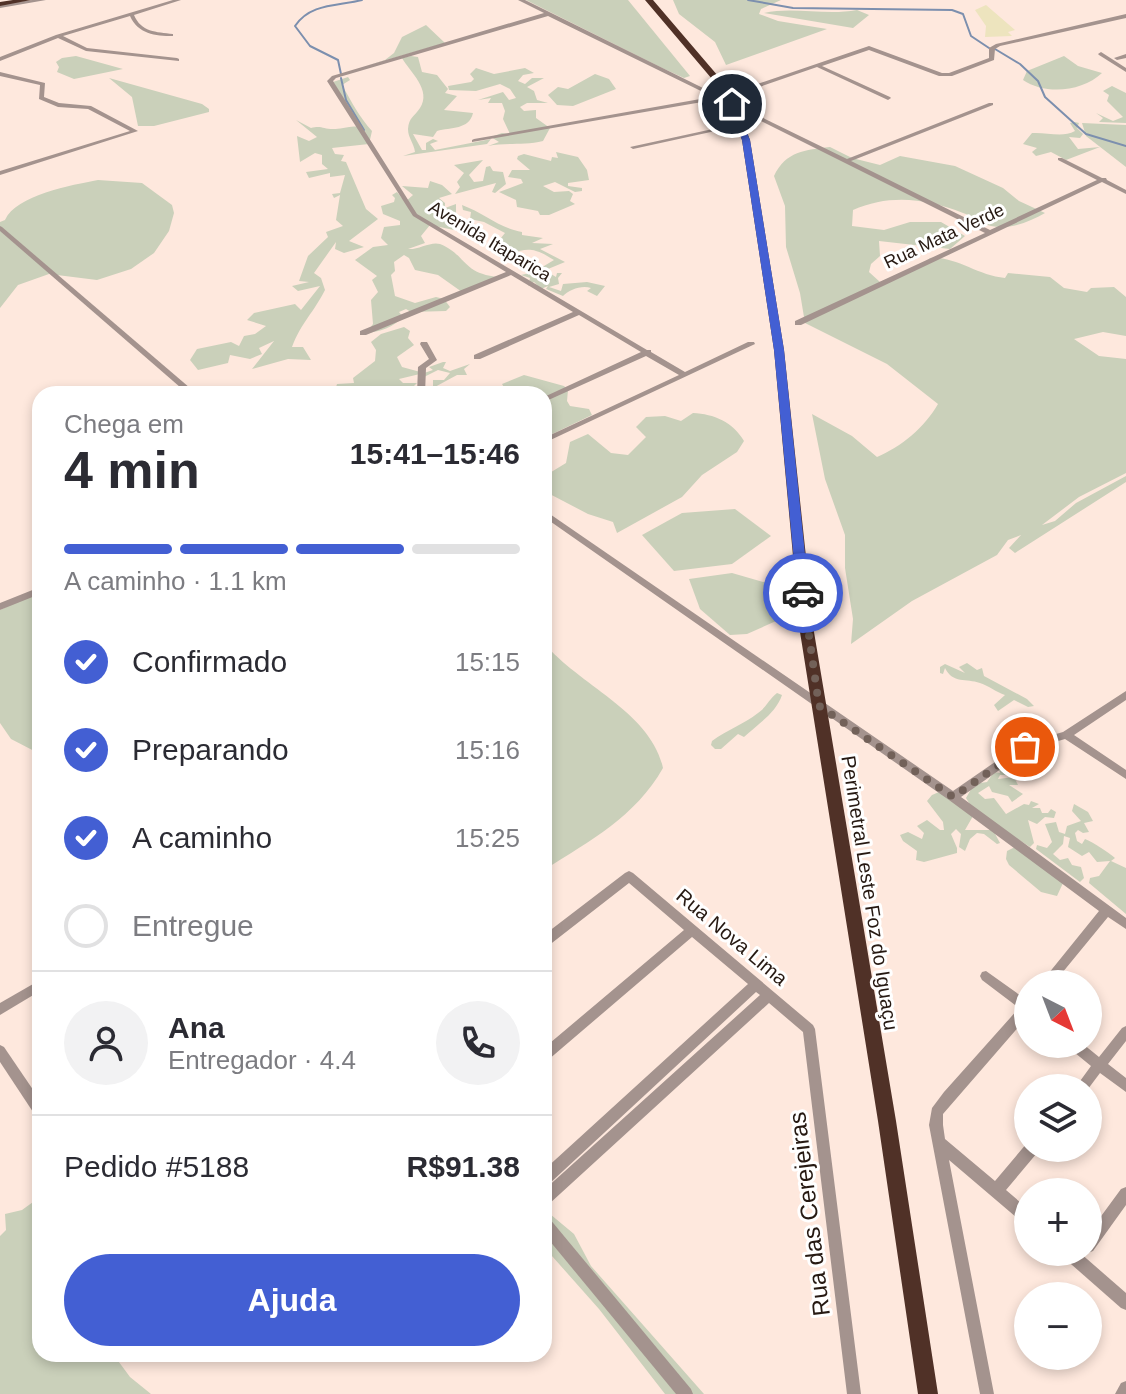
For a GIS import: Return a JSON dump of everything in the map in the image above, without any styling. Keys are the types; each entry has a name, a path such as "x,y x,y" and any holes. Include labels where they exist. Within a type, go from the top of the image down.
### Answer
{"highway":[{"name":"Perimetral Leste Foz do Iguaçu","path":"649,0 705,64 732,104 746,140 779,350 807,632 928,1394"},
{"path":"3,3 27,1"}],"street":[{"path":"27,1 43,0"},
{"path":"0,59 58,36 178,0"},
{"path":"521,0 698,87 711,99 726,128 633,147"},
{"name":"Avenida Itaparica","path":"548,14 334,77 330,81 415,215 684,375"},
{"path":"132,15 134,24 143,31 171,35"},
{"path":"989,232 763,120 756,115 742,91 869,48 941,75 989,62 992,48 998,45 1126,16"},
{"path":"58,36 86,49 177,60"},
{"path":"1101,54 1126,70"},
{"path":"1117,58 1126,56"},
{"path":"816,65 888,98"},
{"path":"0,74 43,84 41,98 58,105 89,107 135,131 0,173"},
{"path":"474,141 711,99"},
{"path":"847,161 991,104"},
{"path":"1060,159 1126,192"},
{"name":"Rua Mata Verde","path":"798,323 1104,179"},
{"path":"0,228 184,386"},
{"path":"363,333 511,273"},
{"path":"477,357 580,312"},
{"path":"421,386 422,367 433,360 424,344"},
{"path":"552,437 751,344"},
{"path":"552,396 648,352"},
{"path":"552,519 953,797 1062,874 1126,924"},
{"path":"0,607 32,593"},
{"path":"953,797 1025,747 1066,735 1126,695"},
{"path":"1066,735 1126,775"},
{"name":"Rua Nova Lima","path":"552,936 629,876 809,1029"},
{"path":"1058,970 1107,910"},
{"path":"552,1049 692,930"},
{"path":"986,976 1014,997"},
{"path":"552,1172 756,984"},
{"path":"0,1010 32,990"},
{"path":"552,1192 769,995"},
{"path":"987,1394 936,1125 937,1112 1014,1023"},
{"name":"Rua das Cerejeiras","path":"809,1029 854,1394"},
{"path":"1093,1074 1126,1032"},
{"path":"0,1051 32,1099"},
{"path":"1090,1058 1126,1086"},
{"path":"940,1143 1014,1206"},
{"path":"996,1191 1020,1162"},
{"path":"1102,1227 1126,1194"},
{"path":"552,1233 686,1394"},
{"path":"1087,1266 1126,1303"},
{"path":"1122,1394 1126,1388"}],"green space":[{"path":"526,0 628,0 690,76 684,78 662,68"},
{"path":"673,0 781,0 761,9 759,14 778,21 827,29 726,65 715,42 679,14"},
{"path":"786,10 857,10 869,15 853,28 764,13"},
{"path":"426,25 445,43 366,66 385,60 394,53 402,37"},
{"path":"76,56 123,69 74,79 57,72 59,67 56,62"},
{"path":"1064,56 1078,66 1102,73 1084,84 1063,89 1042,88 1023,80 1027,71"},
{"path":"418,57 422,72 437,75 448,89 445,93 457,96 444,110 473,113 464,125 437,131 433,137 413,134 422,150 426,150 426,143 433,139 438,141 430,144 435,150 491,139 487,144 403,156 415,152 408,129 423,101 422,88 402,58"},
{"path":"476,68 494,74 525,68 534,73 523,75 518,81 525,84 532,78 544,78 527,87 534,91 537,100 548,103 527,103 520,107 524,111 536,110 536,118 550,128 543,141 488,146 499,142 491,137 510,134 503,119 505,111 502,103 488,103 491,98 478,100 503,92 509,100 516,98 510,89 500,84 476,91 449,90 448,86 471,82 474,79 470,74"},
{"path":"595,74 609,79 616,89 573,106 557,105 548,95 558,87 568,89"},
{"path":"348,77 350,80 342,85 372,131 369,144 332,148 335,154 344,155 341,161 346,162 366,209 378,219 349,241 364,247 344,253 335,249 336,242 314,273 321,278 325,290 292,347 303,347 311,360 288,359 252,369 274,341 259,348 262,354 250,359 230,355 228,363 198,370 190,360 197,349 231,342 239,346 244,336 255,334 266,326 247,320 254,313 295,304 301,310 320,286 298,291 292,286 309,282 299,281 308,256 328,237 326,232 343,226 336,220 340,195 334,198 332,194 340,193 345,175 330,177 330,173 309,178 306,172 328,169 322,164 322,155 315,153 300,162 297,136 309,141 317,137 296,120 311,128 362,128 333,82"},
{"path":"109,78 202,104 209,112 154,126 138,126 132,97"},
{"path":"1112,86 1126,93 1126,123 1099,122 1103,118 1096,113 1113,121 1123,117 1107,101 1109,95 1103,91"},
{"path":"1070,123 1079,123 1077,128 1083,134 1080,138 1069,137 1078,149 1100,147 1066,160 1051,152 1036,156 1032,152 1037,148 1023,144 1032,133 1075,131"},
{"path":"1082,123 1126,125 1126,167 1086,136"},
{"path":"830,147 852,158 880,165 900,156 955,166 1003,188 1019,201 1045,213 1019,224 998,227 921,201 894,200 853,210 852,226 884,230 910,222 941,222 965,236 950,249 879,241 880,256 871,264 869,272 880,282 930,258 940,258 1005,278 1008,273 1050,277 1064,288 1087,292 1091,288 1114,287 1126,297 1126,336 1103,332 1074,339 1099,356 1126,359 1126,473 1079,497 1042,525 1055,521 1076,503 1126,476 1126,482 1015,553 1009,548 1021,535 1008,540 997,555 912,601 851,644 853,619 845,568 845,535 825,479 812,414 852,436 877,457 912,435 938,404 887,364 805,323 800,293 786,247 785,206 774,176 790,157 804,151"},
{"path":"556,152 578,157 587,170 589,180 568,183 568,186 582,188 582,191 575,192 555,182 543,186 554,192 569,191 573,194 570,201 575,204 549,215 540,215 538,211 517,207 516,200 499,192 523,183 521,179 508,177 512,170 530,170 517,159 518,156 524,154 551,161 552,157 558,158"},
{"path":"483,160 469,175 474,182 483,181 486,167 490,166 493,171 503,172 506,184 495,193 492,192 496,183 455,194 460,187 457,182 464,173 454,165"},
{"path":"98,180 142,183 172,205 174,213 169,231 154,253 131,269 97,280 49,274 18,285 0,308 0,222 32,198"},
{"path":"430,181 442,185 452,194 439,198 445,203 445,208 456,204 456,215 461,216 462,223 454,230 430,225 421,236 425,243 408,249 440,244 478,272 499,277 462,292 438,275 415,270 404,255 394,262 395,271 391,275 395,296 415,303 436,297 444,299 450,307 446,311 411,312 406,309 399,312 403,317 395,324 366,333 373,324 371,300 378,292 372,280 377,276 355,260 373,247 388,245 381,238 384,227 400,225 400,221 383,214 381,206 394,202 392,195 397,192 405,202 413,195 402,186 428,188"},
{"path":"462,205 522,232 522,235 543,238 532,243 553,244 540,249 565,262 531,276 539,279 562,273 558,278 559,284 549,287 561,291 563,284 587,282 605,286 597,296 587,291 591,288 583,287 563,296 546,289 548,286 541,289 534,282 528,286 530,278 521,275 534,272 554,260 536,251 502,249 496,244 505,233 484,222 470,219 471,212 463,210"},
{"path":"404,327 410,331 408,338 414,345 397,357 402,367 424,373 399,379 403,383 417,383 414,386 336,386 354,383 353,378 375,361 376,350 371,342 381,334"},
{"path":"443,362 446,362 443,368 450,371 470,364 464,369 467,375 457,375 437,386 433,386 433,380 444,380 450,373 438,370 424,377 424,373 433,370 429,367"},
{"path":"524,375 564,386 568,390 570,406 589,409 592,415 552,434 552,386 502,384"},
{"path":"693,413 708,415 722,420 744,441 737,452 702,475 682,497 617,533 613,522 588,514 552,495 552,472 566,463 570,442 588,434 611,453 628,455 646,437 636,427 646,417 665,416 681,421"},
{"path":"735,509 771,536 732,564 674,571 642,535 682,513"},
{"path":"732,573 774,585 785,617 747,634 730,635 700,609 689,579"},
{"path":"32,595 32,750 11,739 0,723 0,610"},
{"path":"552,651 630,715 656,748 663,768 639,800 595,837 552,865"},
{"path":"967,663 977,670 982,668 984,676 1027,699 1034,706 1028,707 1014,700 998,711 994,705 1005,695 980,683 956,678 945,668 943,674 940,673 940,667 945,664 965,673 959,667"},
{"path":"777,693 782,695 776,707 744,737 738,734 721,749 711,745 712,741 761,711"},
{"path":"1009,761 1023,768 1000,775 998,779 1014,777 1018,785 1009,785 1023,794 1012,802 1008,796 992,792 989,786 978,793 985,799 994,798 1006,814 1024,804 1029,805 1031,801 1039,804 1032,808 1040,808 1042,813 1048,813 1051,809 1056,812 1054,818 1045,817 1037,824 1028,820 1034,843 1030,847 974,811 966,798 974,784 987,782 994,772 1000,773 999,769"},
{"path":"939,792 973,816 965,830 993,830 1000,843 977,833 970,839 965,851 959,847 961,834 956,829 951,834 957,853 924,862 916,860 917,851 900,835 908,832 922,839 924,833 917,826 927,820 944,830 943,822 927,801"},
{"path":"1074,804 1088,812 1093,821 1084,823 1089,832 1078,830 1075,833 1077,841 1082,844 1085,839 1115,858 1111,861 1126,868 1126,914 1089,883 1090,878 1099,876 1110,861 1097,862 1089,852 1082,856 1068,847 1070,838 1064,836 1063,844 1053,854 1060,860 1068,858 1072,865 1081,867 1084,878 1080,882 1036,849 1037,845 1047,848 1052,842 1045,824 1056,822 1059,832 1065,834 1067,826 1081,821 1072,811"},
{"path":"1015,847 1063,883 1057,896 1041,892 1009,865 1007,851"},
{"path":"32,1203 32,1362 119,1362 130,1377 151,1394 0,1394 0,1236 6,1230 5,1214 22,1210"},
{"path":"552,1216 574,1234 591,1266 704,1394 665,1394 599,1309 552,1256"}],"sand":[{"path":"986,5 1015,30 1008,32 1012,36 985,37 986,26 975,10"}],"waterway":[{"path":"341,74 338,60 310,46 295,26 316,9 362,0"},
{"path":"748,0 793,8 952,10 963,14 971,36 989,48"},
{"path":"995,49 1020,64 1038,81 1045,97 1086,134 1126,146"},
{"path":"341,78 346,100 364,130"}],"way so far":[{"path":"803,593 819,706 953,797 1025,747"}],"route":[{"path":"732,104 746,140 779,350 803,593"}]}
